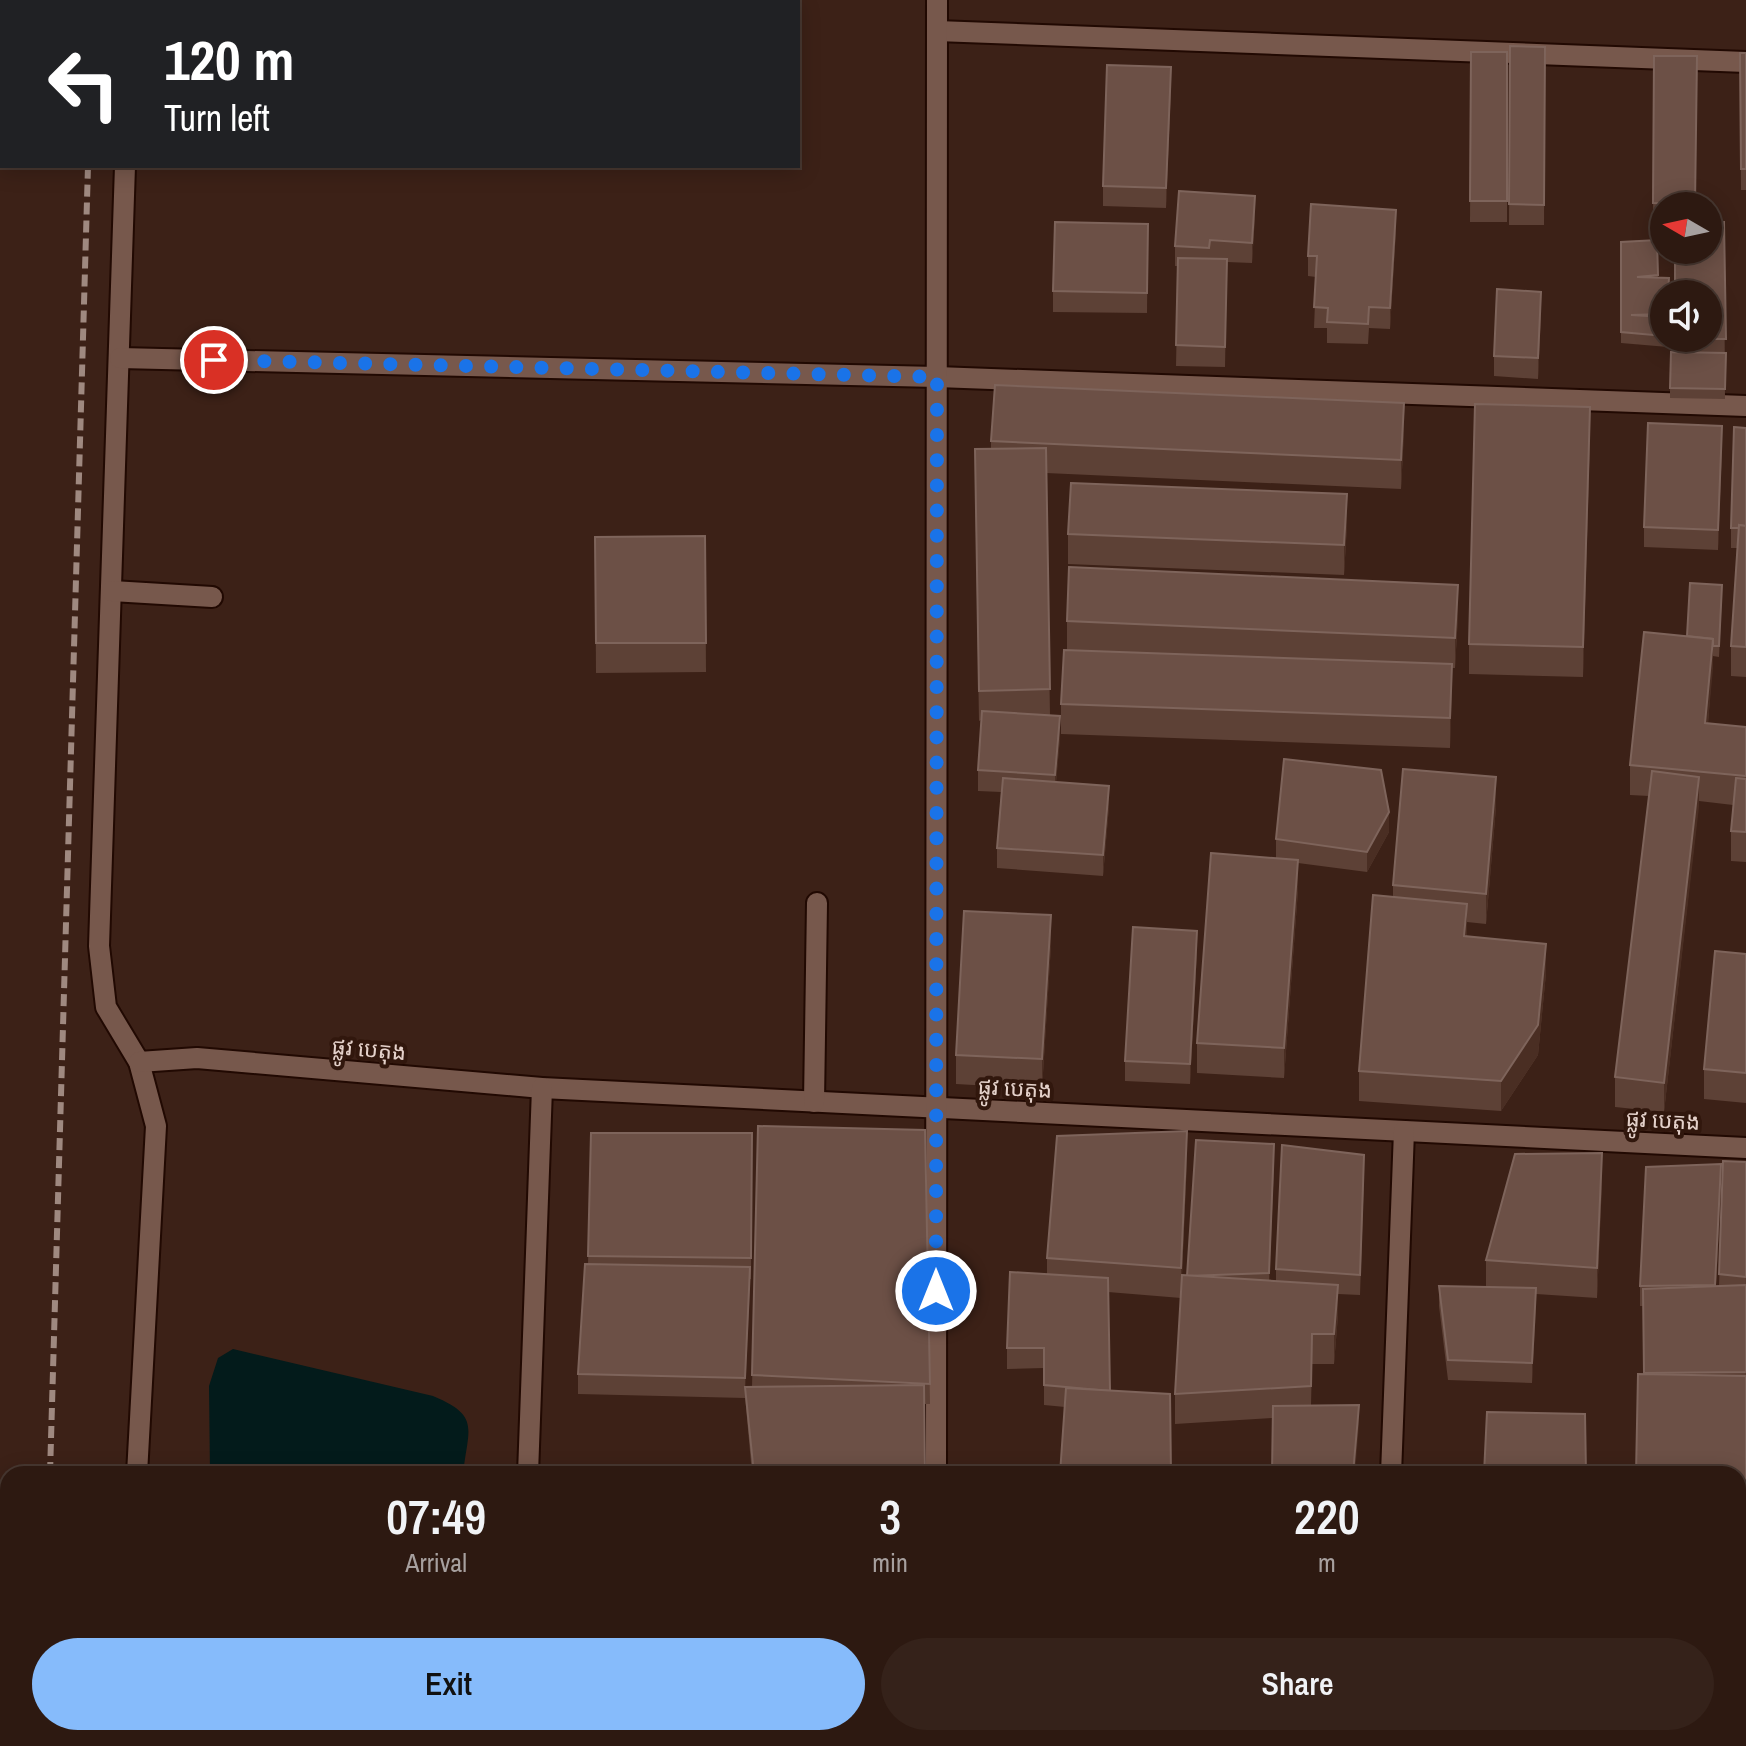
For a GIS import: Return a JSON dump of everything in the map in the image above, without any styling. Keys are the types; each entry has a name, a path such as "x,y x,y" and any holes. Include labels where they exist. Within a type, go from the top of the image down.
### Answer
{"street":[{"path":"936,1466 937,0"},
{"path":"937,31 1746,62"},
{"path":"125,168 99,946 106,1007 139,1062 156,1126 137,1466"},
{"path":"120,358 937,377 1746,406"},
{"path":"112,591 212,597"},
{"path":"814,1102 817,903"},
{"name":"ផ្លូវ បេតុង","path":"139,1062 197,1058 542,1088 1746,1148"},
{"path":"528,1466 542,1088"},
{"path":"1391,1466 1404,1131"}],"water":[{"path":"233,1349 433,1396 459,1410 465,1417 468,1434 464,1466 210,1466 209,1386 218,1358"}],"building":[{"path":"1510,46 1545,47 1544,205 1509,204"},
{"path":"1471,52 1507,52 1507,201 1470,201"},
{"path":"1740,53 1746,53 1746,169 1741,169"},
{"path":"1654,56 1697,56 1695,192 1653,192"},
{"path":"1107,65 1171,67 1166,188 1103,186"},
{"path":"1179,191 1255,196 1252,243 1210,240 1209,248 1175,246"},
{"path":"1311,204 1396,210 1390,308 1369,307 1368,324 1327,322 1328,308 1314,307 1317,256 1308,256"},
{"path":"1055,222 1148,224 1147,293 1053,291"},
{"path":"1724,222 1726,339 1722,339 1722,280 1675,280 1675,264 1722,264"},
{"path":"1650,240 1650,264 1658,264 1658,275 1637,277 1669,278 1650,280 1650,314 1631,315 1650,316 1650,335 1621,332 1621,242"},
{"path":"1178,258 1227,259 1225,347 1176,345"},
{"path":"1497,289 1541,292 1538,358 1494,356"},
{"path":"1671,352 1726,353 1725,389 1670,388"},
{"path":"995,385 1404,403 1401,460 991,441"},
{"path":"1475,404 1590,407 1583,647 1469,644"},
{"path":"1648,423 1722,426 1718,530 1644,527"},
{"path":"1734,427 1746,428 1746,526 1739,525 1739,528 1731,528"},
{"path":"1046,448 1050,689 979,691 975,449"},
{"path":"1071,483 1347,494 1344,545 1068,534"},
{"path":"1739,525 1746,526 1746,647 1731,646"},
{"path":"705,536 706,643 596,643 595,537"},
{"path":"1069,567 1458,585 1455,638 1067,621"},
{"path":"1690,583 1722,585 1719,646 1713,646 1713,639 1687,636"},
{"path":"1644,632 1713,639 1705,723 1746,727 1746,776 1630,765"},
{"path":"1064,650 1452,664 1450,718 1061,704"},
{"path":"982,711 1060,716 1055,775 978,770"},
{"path":"1284,759 1381,770 1389,812 1367,852 1276,839"},
{"path":"1403,769 1496,777 1486,894 1393,885"},
{"path":"1652,771 1699,777 1664,1083 1615,1077"},
{"path":"1003,778 1109,786 1103,855 997,848"},
{"path":"1736,778 1746,779 1746,832 1731,831"},
{"path":"1211,853 1298,860 1284,1048 1197,1043"},
{"path":"1373,895 1467,904 1464,936 1546,944 1538,1025 1501,1081 1359,1071"},
{"path":"964,911 1051,915 1042,1059 956,1055"},
{"path":"1133,927 1197,931 1190,1064 1125,1061"},
{"path":"1715,951 1746,954 1746,1073 1704,1069"},
{"path":"758,1126 925,1130 930,1384 752,1375"},
{"path":"1187,1131 1181,1268 1047,1258 1057,1136"},
{"path":"591,1133 752,1133 751,1258 588,1256"},
{"path":"1196,1140 1274,1144 1269,1273 1187,1276"},
{"path":"1282,1145 1364,1155 1360,1275 1276,1269"},
{"path":"1602,1153 1597,1268 1486,1260 1515,1154"},
{"path":"1723,1161 1746,1162 1746,1277 1719,1274"},
{"path":"1721,1164 1715,1285 1640,1286 1646,1167"},
{"path":"585,1264 750,1267 745,1378 578,1374"},
{"path":"1010,1272 1108,1278 1110,1391 1044,1385 1044,1348 1007,1348"},
{"path":"1182,1275 1338,1285 1334,1334 1312,1334 1311,1386 1175,1394"},
{"path":"1746,1285 1746,1372 1644,1373 1643,1289"},
{"path":"1439,1286 1536,1288 1532,1363 1448,1360"},
{"path":"1638,1374 1746,1376 1746,1466 1636,1466"},
{"path":"924,1385 925,1466 753,1466 745,1387"},
{"path":"1066,1388 1170,1394 1171,1466 1061,1466"},
{"path":"1359,1405 1354,1466 1272,1466 1273,1406"},
{"path":"1487,1412 1585,1414 1586,1466 1484,1466"}],"railway":[{"path":"50,1466 88,168"}],"route":[{"path":"214,360 937,377 936,1291"}]}
